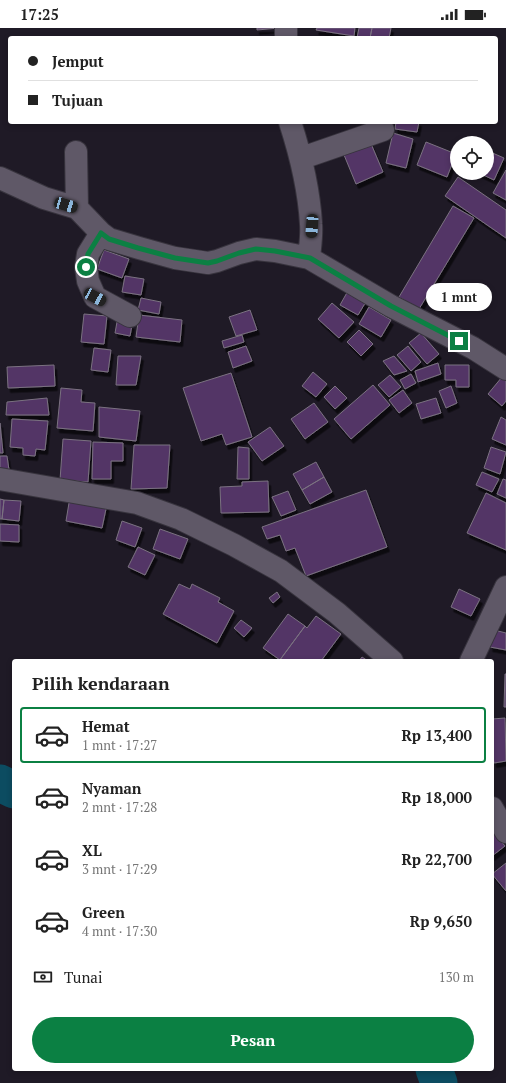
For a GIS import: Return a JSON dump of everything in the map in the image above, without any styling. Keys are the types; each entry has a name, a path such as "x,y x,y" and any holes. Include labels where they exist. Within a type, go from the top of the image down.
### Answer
{"street":[{"path":"291,124 302,158 308,192 312,226 310,258"},
{"path":"302,158 384,130"},
{"path":"76,152 77,208 98,238 109,239 175,258 208,263 256,249 310,258 391,306 472,348 506,369"},
{"path":"0,178 44,198 77,208"},
{"path":"98,238 88,254 86,267 88,280 95,297 130,316"},
{"path":"0,479 137,503 181,519 234,544 281,571 336,613 390,659"},
{"path":"472,659 506,587"},
{"path":"494,811 506,832"}],"building":[{"path":"257,28 279,28 257,30"},
{"path":"317,28 355,28 354,36 316,30"},
{"path":"359,28 372,28 370,36 357,36"},
{"path":"372,28 391,28 389,36 370,36"},
{"path":"396,124 419,124 417,132 395,129"},
{"path":"393,133 413,139 406,168 386,163"},
{"path":"369,139 383,172 356,184 342,150"},
{"path":"426,142 450,152 450,169 447,177 417,165"},
{"path":"494,154 504,158 494,180"},
{"path":"506,170 506,200 493,193"},
{"path":"456,180 462,180 506,210 506,238 445,196"},
{"path":"453,206 474,218 419,309 399,297"},
{"path":"104,250 129,259 122,278 97,269"},
{"path":"125,276 144,279 141,295 122,292"},
{"path":"349,289 367,300 358,315 340,305"},
{"path":"141,298 161,302 159,314 138,310"},
{"path":"332,303 354,322 339,338 318,319"},
{"path":"369,307 391,320 381,337 359,324"},
{"path":"250,310 257,330 236,336 229,317"},
{"path":"84,314 107,316 104,344 81,342"},
{"path":"139,315 182,320 180,342 136,337"},
{"path":"117,322 132,325 130,336 115,333"},
{"path":"359,330 373,344 361,356 347,342"},
{"path":"421,333 439,354 427,364 409,343"},
{"path":"242,335 244,342 224,348 222,341"},
{"path":"246,346 252,361 233,368 228,352"},
{"path":"408,346 421,362 411,371 397,355"},
{"path":"94,348 111,350 108,372 91,370"},
{"path":"118,356 141,356 136,385 116,385"},
{"path":"394,356 407,371 394,375 383,361"},
{"path":"438,363 441,374 418,382 415,371"},
{"path":"54,365 55,386 8,388 7,367"},
{"path":"445,365 469,365 469,387 456,387 456,380 445,380"},
{"path":"313,372 327,384 316,397 302,386"},
{"path":"231,373 252,437 226,445 222,434 201,441 183,388"},
{"path":"411,374 416,383 405,389 400,380"},
{"path":"390,375 401,387 389,397 378,385"},
{"path":"502,377 506,381 506,401 502,406 488,394"},
{"path":"373,385 390,405 351,439 334,419"},
{"path":"335,386 347,398 335,409 324,397"},
{"path":"451,386 457,403 446,408 439,391"},
{"path":"61,388 82,390 81,402 95,403 93,431 57,428"},
{"path":"403,390 412,403 399,413 389,400"},
{"path":"47,398 49,415 6,415 7,402"},
{"path":"436,398 441,413 421,419 416,404"},
{"path":"314,403 328,422 305,439 291,419"},
{"path":"99,407 140,411 136,441 99,437"},
{"path":"501,417 506,420 506,445 492,439"},
{"path":"12,419 48,421 45,450 36,449 35,456 23,455 23,448 10,447"},
{"path":"0,423 3,453 0,453"},
{"path":"270,427 284,446 262,461 248,442"},
{"path":"63,439 91,441 88,482 60,480"},
{"path":"93,442 123,443 123,461 111,461 111,479 92,479"},
{"path":"134,445 170,445 167,488 131,489"},
{"path":"238,447 249,448 249,479 237,479"},
{"path":"491,447 506,452 500,474 484,468"},
{"path":"0,456 7,456 9,470 0,471"},
{"path":"316,462 324,477 302,490 293,474"},
{"path":"482,472 499,479 492,492 476,485"},
{"path":"324,477 332,492 310,504 302,490"},
{"path":"503,479 506,480 506,498 497,494"},
{"path":"268,481 269,512 221,513 220,487 242,486 242,482"},
{"path":"366,490 387,547 306,576 295,548 286,551 280,535 267,539 262,527"},
{"path":"288,491 296,510 281,516 272,497"},
{"path":"486,493 506,503 506,550 467,533"},
{"path":"70,497 107,504 102,528 66,521"},
{"path":"0,499 4,500 2,519 0,519"},
{"path":"4,500 21,501 19,521 2,519"},
{"path":"122,521 142,528 135,547 116,540"},
{"path":"0,524 19,525 19,542 0,541"},
{"path":"160,529 188,539 180,559 153,549"},
{"path":"138,547 155,555 145,575 128,567"},
{"path":"179,584 190,589 192,584 220,598 218,602 234,611 217,643 163,614"},
{"path":"459,589 480,599 471,616 451,607"},
{"path":"277,592 280,597 273,603 269,598"},
{"path":"288,614 305,626 281,659 263,648"},
{"path":"316,616 341,634 322,659 280,659 305,626 307,628"},
{"path":"241,620 252,628 244,637 234,628"},
{"path":"494,630 506,633 506,650 490,647"},
{"path":"505,674 506,707 504,707"},
{"path":"505,718 506,761 494,763 494,719"},
{"path":"494,832 505,846 494,854"},
{"path":"506,863 506,891 494,876 494,872"}],"waterway":[{"path":"0,783 12,789"},
{"path":"435,1071 439,1083"}],"route":[{"path":"86,267 88,254 101,233 109,239 138,248 175,258 208,263 217,261 224,257 256,249 275,251 310,258 391,306 459,341"}]}
